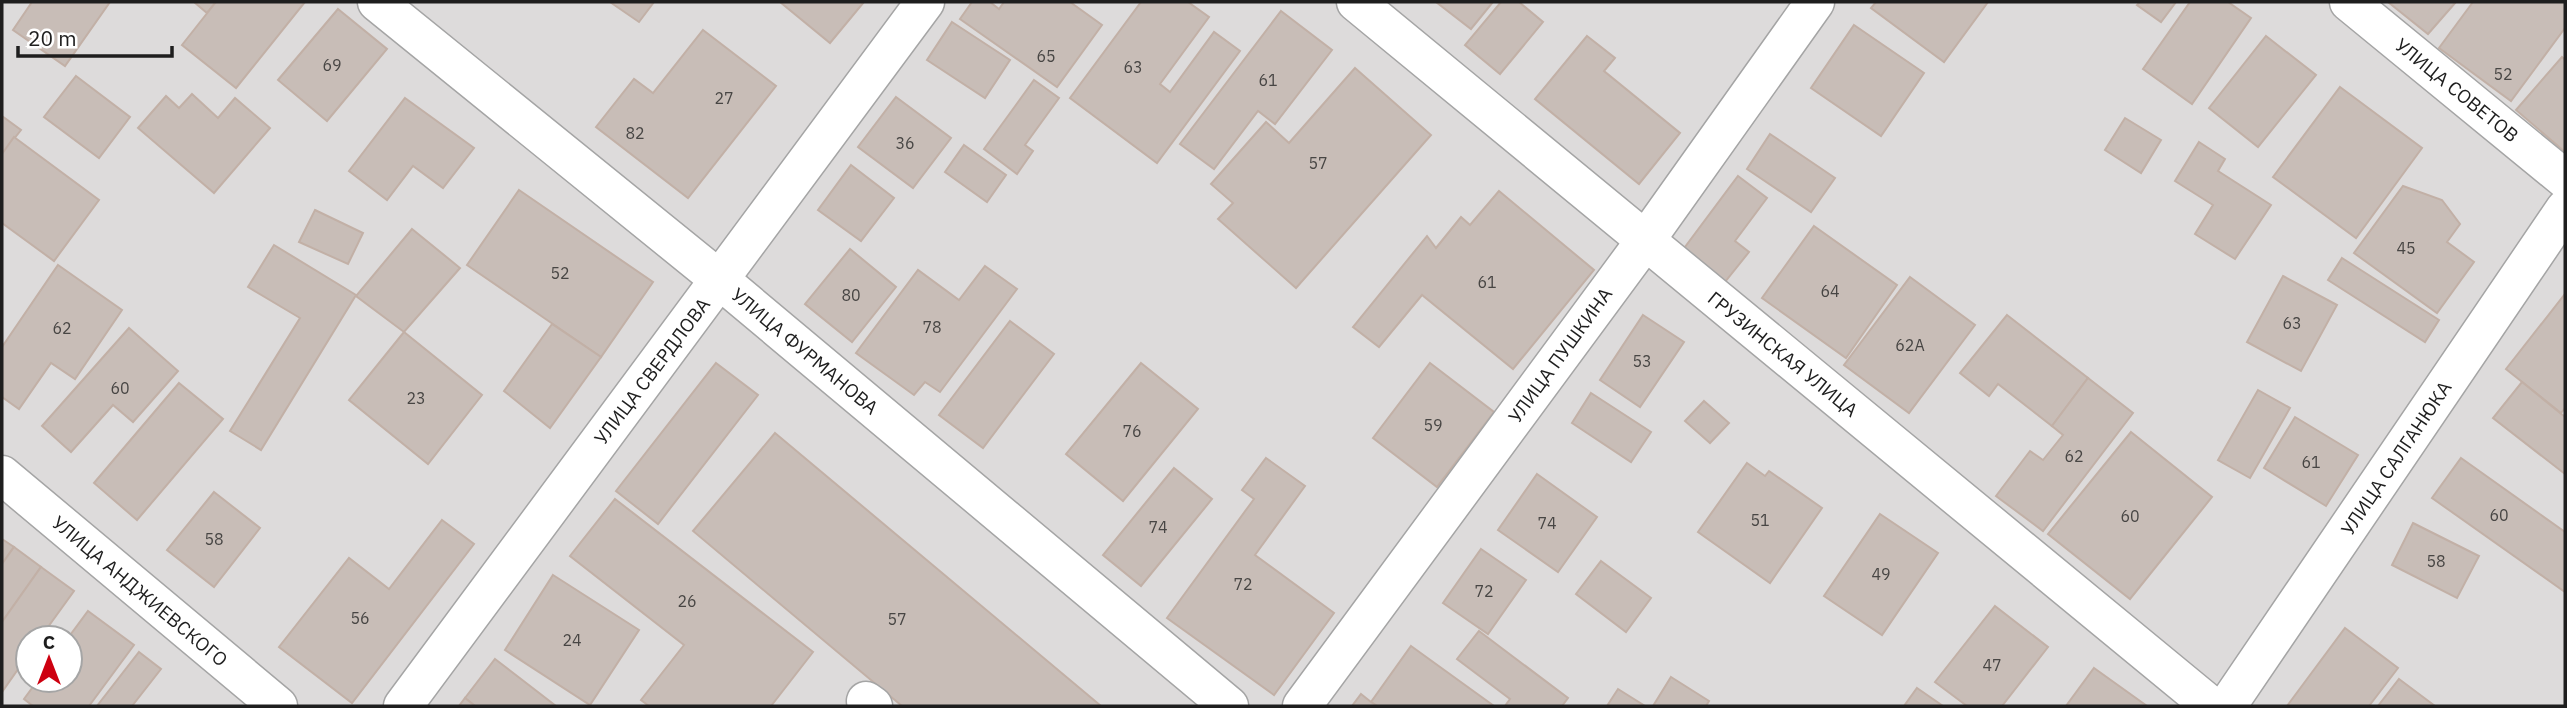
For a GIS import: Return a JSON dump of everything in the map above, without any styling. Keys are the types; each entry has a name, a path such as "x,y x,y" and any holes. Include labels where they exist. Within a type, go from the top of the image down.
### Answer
{"street":[{"name":"УЛИЦА ФУРМАНОВА","path":"377,2 720,280 1229,706"},
{"name":"УЛИЦА СВЕРДЛОВА","path":"403,706 925,2"},
{"name":"ГРУЗИНСКАЯ УЛИЦА","path":"1356,2 2211,706"},
{"name":"УЛИЦА ПУШКИНА","path":"1302,706 1645,240 1815,2"},
{"name":"УЛИЦА СОВЕТОВ","path":"2350,2 2565,179"},
{"name":"УЛИЦА САЛГАНЮКА","path":"2227,706 2565,209"},
{"name":"УЛИЦА АНДЖИЕВСКОГО","path":"2,475 278,706"}],"shaded area":[{"path":"2,2 2565,2 2565,706 2,706"}],"building":[{"path":"32,2 110,2 65,66 13,30"},
{"path":"194,2 216,2 207,13"},
{"path":"216,2 305,2 236,88 182,45"},
{"path":"610,2 654,2 639,22"},
{"path":"780,2 864,2 830,43"},
{"path":"972,2 990,2 999,9 1004,2 1070,2 1102,25 1057,87 960,19"},
{"path":"1141,2 1188,2 1209,17 1160,84 1170,92 1214,32 1240,51 1157,163 1070,98"},
{"path":"1436,2 1493,2 1471,29"},
{"path":"1501,2 1519,2 1543,22 1500,74 1465,45"},
{"path":"1876,2 1988,2 1944,62 1871,8"},
{"path":"2140,2 2176,2 2161,22 2137,5"},
{"path":"2190,2 2228,2 2251,18 2192,104 2143,69"},
{"path":"2388,2 2456,2 2428,34"},
{"path":"2473,2 2565,2 2565,28 2511,101 2439,48"},
{"path":"338,9 387,49 327,121 278,80"},
{"path":"1281,11 1332,50 1275,124 1258,111 1214,169 1180,144"},
{"path":"952,22 1010,60 985,98 927,60"},
{"path":"1854,25 1924,73 1881,136 1811,88"},
{"path":"703,30 776,86 688,198 596,127 634,79 653,93"},
{"path":"1587,36 1615,58 1604,71 1680,133 1639,184 1535,99"},
{"path":"2266,36 2316,75 2258,147 2209,108"},
{"path":"2562,57 2565,60 2565,152 2516,110"},
{"path":"1355,68 1431,135 1296,288 1218,219 1233,203 1211,184 1266,122 1289,143"},
{"path":"76,76 130,117 99,158 44,117"},
{"path":"1034,80 1059,98 1025,145 1033,151 1017,174 984,149"},
{"path":"2340,87 2422,148 2356,238 2273,177"},
{"path":"192,94 218,118 235,98 270,128 214,193 138,128 166,96 179,108"},
{"path":"896,97 951,138 913,188 858,147"},
{"path":"405,98 474,148 443,188 413,166 387,200 349,171"},
{"path":"2,116 21,130 2,154"},
{"path":"2125,118 2161,140 2141,173 2105,150"},
{"path":"1770,134 1835,178 1811,212 1747,169"},
{"path":"14,137 99,200 54,261 2,223 2,154"},
{"path":"2199,142 2225,159 2218,171 2271,205 2235,259 2195,234 2213,205 2175,181"},
{"path":"964,145 1006,175 987,202 945,172"},
{"path":"851,165 894,198 861,241 818,210"},
{"path":"1738,176 1767,198 1735,241 1749,252 1725,282 1682,251"},
{"path":"2403,186 2442,200 2460,224 2447,242 2474,262 2437,313 2354,253"},
{"path":"519,190 653,282 601,357 467,265"},
{"path":"1499,191 1594,270 1513,369 1422,295 1379,347 1353,327 1427,236 1436,248 1461,217 1470,225"},
{"path":"315,210 363,233 348,264 299,242"},
{"path":"1814,226 1897,285 1846,358 1762,298"},
{"path":"412,229 460,268 404,332 356,296"},
{"path":"274,245 356,295 261,450 230,431 300,318 248,287"},
{"path":"850,249 896,287 852,342 805,304"},
{"path":"2342,258 2439,320 2425,342 2328,280"},
{"path":"58,265 122,310 75,379 51,363 19,409 2,397 2,347"},
{"path":"985,266 1017,289 940,392 925,382 914,395 856,353 918,270 959,300"},
{"path":"2283,276 2337,305 2301,371 2247,342"},
{"path":"1910,277 1975,325 1909,413 1844,365"},
{"path":"2565,294 2565,408 2561,413 2506,369"},
{"path":"1643,315 1684,342 1640,407 1600,380"},
{"path":"2007,315 2088,378 2052,426 1998,384 1989,396 1960,373"},
{"path":"1010,321 1054,354 983,448 939,415"},
{"path":"552,324 601,357 550,428 504,391"},
{"path":"129,328 178,371 133,422 113,405 71,452 42,426"},
{"path":"404,332 482,395 428,464 349,400"},
{"path":"716,363 758,395 658,524 616,491"},
{"path":"1141,363 1198,409 1123,501 1066,454"},
{"path":"1430,363 1494,412 1437,487 1373,438"},
{"path":"2088,378 2133,413 2043,531 1996,496 2030,451 2043,460 2063,435 2052,426"},
{"path":"2522,382 2565,417 2565,474 2493,418"},
{"path":"179,383 223,419 137,520 94,483"},
{"path":"2258,390 2290,408 2250,478 2218,460"},
{"path":"1591,393 1651,432 1631,462 1572,423"},
{"path":"1704,401 1729,423 1710,443 1685,421"},
{"path":"2295,417 2358,455 2326,506 2264,468"},
{"path":"2131,432 2212,497 2130,599 2048,534"},
{"path":"775,433 1101,706 902,706 693,531"},
{"path":"1266,458 1305,486 1255,555 1334,613 1274,695 1167,618 1254,499 1242,490"},
{"path":"2461,458 2565,532 2565,592 2432,498"},
{"path":"1747,463 1765,476 1769,471 1822,508 1770,583 1698,532"},
{"path":"1174,468 1212,499 1141,586 1103,555"},
{"path":"1537,474 1597,517 1558,572 1498,530"},
{"path":"214,492 260,528 214,587 167,550"},
{"path":"615,499 813,652 771,706 649,706 641,700 684,645 570,556"},
{"path":"1880,514 1938,553 1882,635 1824,596"},
{"path":"442,520 474,544 352,703 279,647 349,558 389,589"},
{"path":"2413,523 2479,556 2457,598 2392,565"},
{"path":"2,539 14,547 2,564"},
{"path":"14,547 41,567 2,622 2,564"},
{"path":"1481,549 1526,580 1488,634 1443,603"},
{"path":"1601,561 1651,598 1626,632 1576,594"},
{"path":"41,567 74,591 50,624 14,624 14,675 2,692 2,622"},
{"path":"553,575 639,630 590,705 505,650"},
{"path":"1995,606 2048,647 2002,706 1967,706 1935,682"},
{"path":"88,611 134,645 89,706 33,706 24,699 28,694 84,694 84,624 78,624"},
{"path":"2345,628 2398,668 2369,706 2287,706"},
{"path":"1479,631 1568,698 1562,706 1505,706 1510,699 1457,659"},
{"path":"1411,646 1494,706 1377,706 1371,702"},
{"path":"139,652 161,669 132,706 97,706"},
{"path":"495,659 556,706 475,706 465,698"},
{"path":"2094,668 2147,706 2066,706"},
{"path":"1671,677 1709,701 1706,706 1653,706"},
{"path":"2399,679 2435,706 2378,706"},
{"path":"1917,688 1943,706 1904,706"},
{"path":"1618,689 1645,706 1607,706"},
{"path":"1361,694 1371,702 1377,706 1352,706"},
{"path":"465,698 475,706 459,706"}]}
